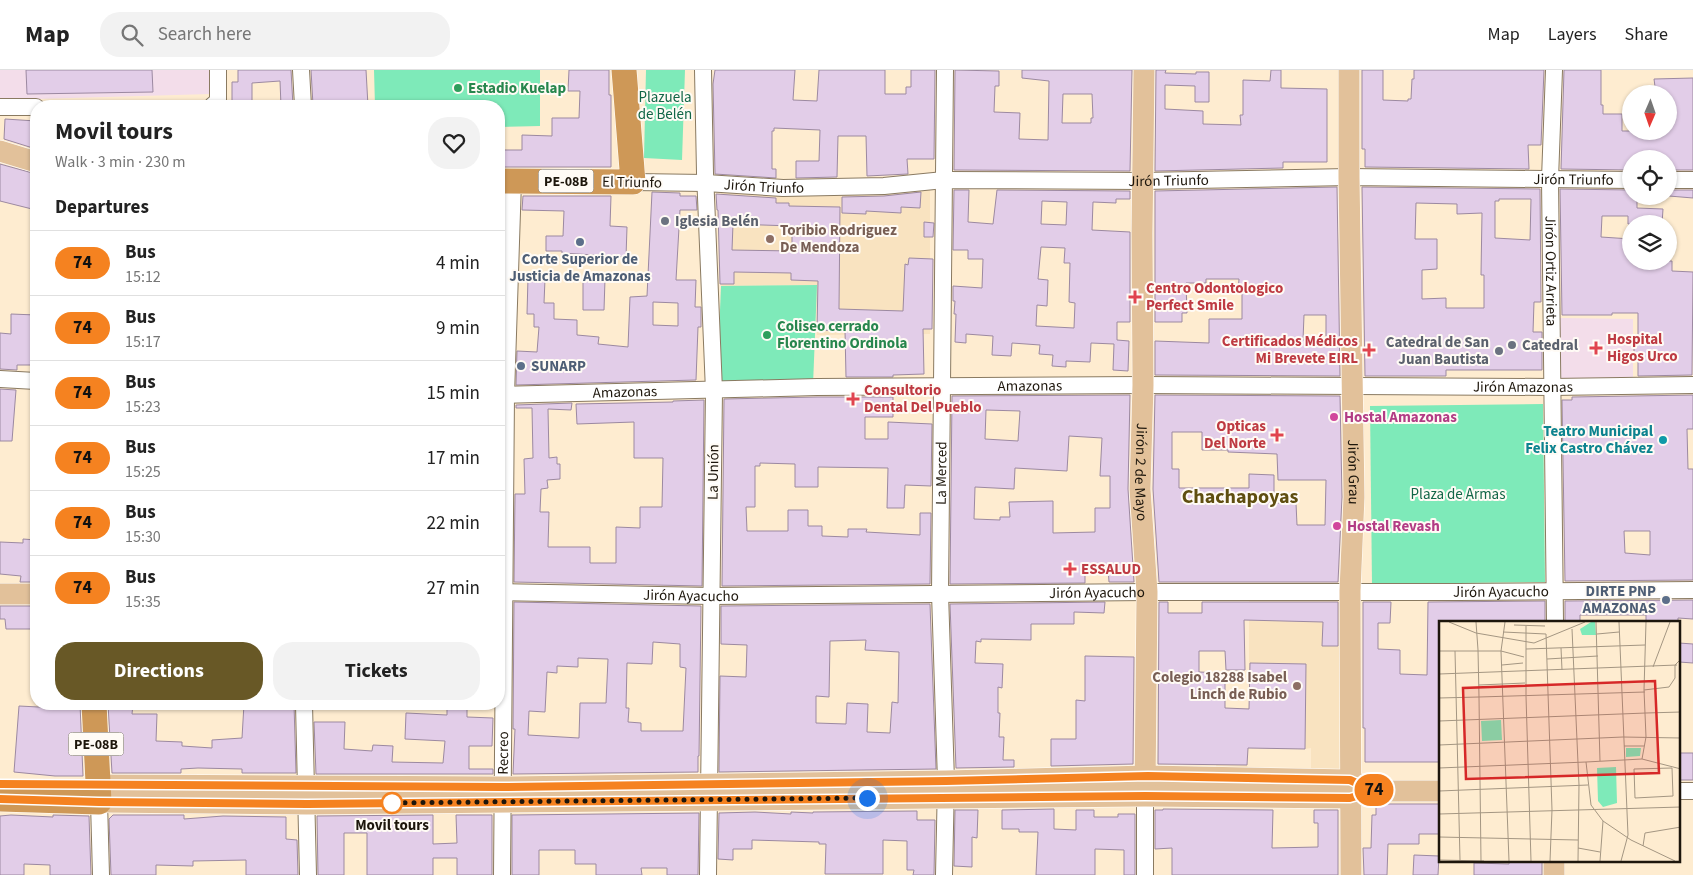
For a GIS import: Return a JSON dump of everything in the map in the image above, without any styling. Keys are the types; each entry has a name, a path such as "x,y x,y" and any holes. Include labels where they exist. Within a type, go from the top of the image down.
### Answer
{"highway":[{"path":"624,70 633,182"},
{"name":"El Triunfo","path":"506,181 633,182"},
{"name":"PE-08B","path":"94,710 98,794"},
{"path":"0,784 98,794"},
{"path":"0,799 98,794"}],"main road":[{"name":"Jirón 2 de Mayo","path":"1144,70 1143,385 1140,489 1147,592 1145,786"},
{"name":"Jirón Grau","path":"1349,70 1354,497 1350,591 1351,875"},
{"path":"0,151 30,160"},
{"path":"0,594 30,594"},
{"path":"98,794 502,795 1145,786 1439,791"},
{"path":"1554,862 1554,875"}],"street":[{"path":"218,70 218,100"},
{"path":"301,70 303,100"},
{"name":"La Unión","path":"703,70 714,391 708,875"},
{"name":"La Merced","path":"944,875 946,789 940,593 945,70"},
{"name":"Jirón Ortiz Arrieta","path":"1554,70 1550,179 1555,621"},
{"path":"0,107 30,107"},
{"name":"Jirón Triunfo","path":"706,183 783,188 884,186 944,180 1349,177 1622,180"},
{"path":"1677,180 1693,180"},
{"name":"Recreo","path":"505,234 506,181"},
{"name":"El Triunfo","path":"633,182 706,183"},
{"path":"0,379 30,382"},
{"name":"Jirón Amazonas","path":"1352,386 1552,387 1693,385"},
{"name":"Amazonas","path":"505,395 817,387 1352,386"},
{"name":"Jirón Ayacucho","path":"505,592 712,596 940,593 1693,590"},
{"path":"304,710 308,875"},
{"name":"Recreo","path":"502,710 502,875"},
{"name":"Jirón 2 de Mayo","path":"1145,786 1145,875"},
{"path":"1680,791 1693,791"},
{"path":"98,794 101,875"}],"shaded area":[{"path":"0,70 210,70 211,94 0,100"},
{"path":"930,190 930,334 817,335 816,285 721,286 721,193"},
{"name":"Hospital Higos Urco","path":"1559,318 1633,319 1633,379 1558,378"},
{"name":"Colegio 18288 Isabel Linch de Rubio","path":"1249,597 1345,597 1344,772 1311,772 1311,748 1248,748 1247,774 1216,774 1217,708 1249,708"}],"green space":[{"name":"Estadio Kuelap","path":"374,70 540,70 540,126 505,127 505,100 375,100"},
{"name":"Plazuela de Belén","path":"646,70 685,70 682,160 644,158"},
{"name":"Coliseo cerrado Florentino Ordinola","path":"817,285 813,385 717,384 721,286"},
{"name":"Plaza de Armas","path":"1543,404 1545,582 1372,584 1370,406"}],"building":[{"path":"26,70 152,70 153,92 27,94"},
{"path":"238,70 291,70 293,100 281,100 280,81 252,83 252,100 232,100 232,82 238,82"},
{"path":"311,70 366,70 368,100 313,100"},
{"path":"569,70 609,70 611,167 505,167 505,150 522,150 522,135 552,136 552,118 579,118 580,91 568,91"},
{"path":"715,70 795,70 793,100 817,101 819,70 885,70 885,94 906,94 906,87 911,87 911,70 935,70 934,159 907,159 908,174 867,176 866,136 838,136 837,177 796,178 796,161 819,161 820,130 774,128 774,131 772,131 772,169 776,169 776,178 715,174 713,84"},
{"path":"955,70 999,71 999,86 995,86 994,112 1020,113 1019,139 1048,140 1049,81 1022,78 1022,70 1132,70 1130,171 954,170","holes":["1063,94 1092,94 1093,118 1091,118 1091,123 1062,123"]},
{"path":"1156,70 1166,70 1165,73 1196,74 1196,72 1209,72 1209,102 1195,102 1195,86 1165,85 1165,109 1203,111 1203,124 1241,125 1240,115 1243,115 1243,80 1270,81 1271,70 1281,70 1281,88 1327,89 1327,162 1283,162 1283,168 1155,171"},
{"path":"1362,70 1383,70 1383,100 1408,101 1408,99 1411,99 1414,70 1544,70 1541,145 1528,145 1529,169 1365,167 1365,149 1362,149"},
{"path":"1564,70 1601,70 1601,105 1603,105 1603,114 1622,114 1622,140 1678,140 1678,85 1655,85 1654,79 1693,78 1693,170 1677,170 1677,150 1622,150 1622,170 1561,169"},
{"path":"5,119 30,121 30,147 4,139"},
{"path":"0,164 30,172 30,208 0,201"},
{"path":"1337,187 1340,376 1155,375 1155,341 1209,343 1209,319 1242,319 1242,293 1238,293 1239,279 1206,279 1206,283 1186,283 1187,313 1182,313 1182,322 1155,322 1155,191","holes":["1304,315 1326,315 1326,340 1303,340"]},
{"path":"1362,187 1540,189 1541,302 1534,302 1533,332 1542,332 1542,370 1446,370 1446,376 1365,376","holes":["1499,199 1531,199 1530,240 1495,238 1495,201 1499,201","1416,203 1457,204 1457,214 1482,213 1481,275 1484,275 1484,308 1446,308 1446,298 1422,299 1422,270 1437,269 1437,239 1415,239"]},
{"path":"1560,189 1622,190 1622,205 1637,205 1637,208 1663,209 1663,215 1602,216 1601,237 1622,238 1622,270 1693,272 1692,375 1638,376 1638,358 1634,358 1634,344 1638,344 1638,313 1562,315"},
{"path":"954,190 969,190 968,222 993,224 997,190 1130,191 1130,199 1116,199 1116,203 1093,202 1092,230 1130,232 1130,322 1117,322 1117,340 1129,341 1128,371 1113,370 1114,344 1091,343 1090,362 1066,361 1066,367 1052,366 1053,355 1039,354 1040,345 1012,343 1011,356 992,355 993,336 966,334 966,343 955,342 956,314 954,314 953,286 982,288 983,259 968,259 968,250 953,250","holes":["1042,201 1067,202 1066,225 1041,224","1041,247 1065,248 1064,263 1070,263 1069,302 1075,303 1074,328 1036,326 1037,305 1047,306 1048,280 1038,279"]},
{"path":"1677,190 1693,190 1693,198 1677,197"},
{"path":"652,192 680,193 680,196 696,196 697,210 680,210 676,280 696,280 695,307 701,307 701,327 698,327 696,380 516,385 517,351 537,352 539,327 534,327 534,314 527,314 528,278 545,279 544,303 554,303 554,319 577,320 577,335 599,337 598,344 628,347 630,297 647,296","holes":["653,302 678,303 678,326 653,325"]},
{"path":"921,192 920,208 901,207 901,213 866,211 866,214 842,213 842,197 884,196"},
{"path":"716,194 776,198 776,203 789,203 789,206 840,207 839,309 903,311 905,264 908,265 909,258 933,259 932,329 923,329 924,374 893,375 893,377 846,377 845,331 817,330 818,281 791,280 791,273 734,272 734,284 720,284","holes":["733,224 792,226 792,251 732,250"]},
{"path":"523,196 611,196 610,226 627,227 626,257 546,251 546,236 563,236 564,211 522,210"},
{"path":"924,222 934,223 933,237 924,237"},
{"path":"583,279 605,279 604,310 583,310"},
{"path":"11,314 30,315 30,365 17,365 17,370 0,369 0,333 11,334"},
{"path":"0,389 16,390 12,441 0,441"},
{"path":"1130,395 1128,489 1134,582 1109,582 1108,567 1085,567 1085,583 950,584 952,396","holes":["986,410 1020,411 1018,441 985,439","1069,436 1102,438 1100,476 1110,476 1110,508 1095,508 1095,532 1053,533 1053,501 1009,502 1010,517 1000,517 1000,520 974,519 975,487 1014,489 1015,468 1067,471"]},
{"path":"1155,395 1340,396 1342,497 1338,582 1159,582 1153,489","holes":["1172,432 1202,432 1202,450 1277,454 1278,480 1326,480 1325,525 1297,525 1296,503 1274,503 1274,475 1249,474 1249,488 1179,488 1179,469 1172,469"]},
{"path":"1693,395 1693,429 1687,429 1688,469 1693,469 1693,580 1565,581 1562,400 1572,400 1572,397","holes":["1624,531 1650,531 1650,555 1625,553"]},
{"path":"893,397 893,417 865,417 865,439 888,439 888,422 932,424 931,486 905,485 904,508 887,508 888,468 818,467 818,487 795,487 795,464 760,463 760,466 755,466 755,507 746,507 747,531 788,531 788,510 808,510 808,526 822,526 822,536 848,537 848,529 867,529 866,532 920,535 920,513 931,513 930,584 722,586 724,399"},
{"path":"704,400 702,586 514,582 515,494 525,494 524,459 533,458 532,408 516,408 516,405 572,403 571,410 548,409 549,458 557,457 557,464 560,464 560,479 547,480 548,488 541,489 540,512 549,512 548,547 590,547 590,563 616,563 616,527 640,528 640,507 662,507 663,458 634,458 634,422 577,424 576,404"},
{"path":"23,539 30,540 30,582 20,582 21,576 0,574 0,542 23,543"},
{"path":"1693,600 1693,619 1678,618 1678,621 1646,621 1646,615 1580,615 1580,621 1565,621 1565,601"},
{"path":"1545,601 1545,621 1439,621 1439,762 1365,762 1365,728 1363,728 1363,602 1391,602 1390,623 1378,623 1378,649 1400,650 1400,674 1427,675 1428,602"},
{"path":"514,602 701,606 698,772 513,774 515,729 513,729","holes":["653,642 680,644 680,667 686,668 683,731 641,731 641,723 628,722 629,708 626,708 627,663 652,664","578,658 608,659 606,703 580,703 579,738 528,735 529,711 545,712 547,672 557,673 557,666 578,667"]},
{"path":"1105,602 1104,613 1074,612 1074,624 1031,624 1031,640 981,639 981,642 976,641 975,663 1003,664 1002,688 998,687 999,737 1004,737 1003,760 1014,760 1014,767 956,768 950,604"},
{"path":"1159,602 1168,602 1168,613 1202,613 1202,602 1338,602 1338,646 1322,646 1323,622 1244,620 1245,670 1226,670 1225,651 1199,651 1199,672 1225,673 1225,708 1249,709 1250,663 1306,664 1305,749 1248,748 1247,765 1158,764"},
{"path":"930,604 936,769 719,772 720,676 746,677 747,645 721,644 721,606","holes":["866,640 865,650 899,652 898,703 892,702 890,733 867,732 868,704 847,703 846,724 816,723 816,696 829,697 830,641"]},
{"path":"0,606 30,606 30,629 6,629 5,619 0,619"},
{"path":"1680,643 1693,644 1693,663 1680,662"},
{"path":"1085,656 1134,657 1133,764 1051,766 1051,739 1076,739 1076,700 1085,701"},
{"path":"19,706 30,707 30,710 80,710 83,776 55,776 14,772"},
{"path":"108,710 132,710 132,714 157,714 156,741 182,742 182,746 212,748 212,740 242,738 244,710 294,710 296,773 242,773 242,769 198,768 181,769 181,773 112,773"},
{"path":"447,710 467,710 467,717 493,718 492,746 469,746 469,769 493,769 493,774 316,774 314,722 345,722 344,749 372,751 373,745 393,746 392,762 443,763 445,741 405,739 406,713 447,715"},
{"path":"1680,753 1693,753 1693,780 1680,780"},
{"path":"1376,804 1439,804 1439,834 1419,834 1419,844 1388,844 1387,875 1364,875 1363,848 1371,848 1372,815 1376,815"},
{"path":"1054,809 1054,829 1076,830 1076,810 1094,810 1094,817 1118,817 1118,814 1135,814 1135,875 1124,875 1124,850 1095,849 1095,875 1036,875 1038,832 1019,832 1019,829 1002,829 1002,810"},
{"path":"955,810 978,810 977,838 972,837 972,867 954,866"},
{"path":"1155,810 1273,810 1272,848 1318,847 1318,823 1314,823 1314,810 1338,810 1338,875 1172,875 1172,848 1155,849"},
{"path":"917,811 917,820 935,820 934,875 913,875 914,870 907,870 907,841 883,840 883,874 825,874 826,844 819,844 819,842 752,840 752,849 733,849 733,860 718,859 719,813 791,814 791,812"},
{"path":"699,813 698,875 667,875 667,868 641,868 642,875 596,875 596,864 575,864 575,850 539,850 539,875 512,875 512,815"},
{"path":"113,815 184,815 184,819 223,816 286,817 286,839 297,840 298,875 246,875 246,860 193,861 193,866 156,865 156,875 111,875 109,819"},
{"path":"433,815 433,844 457,843 456,815 492,815 492,875 457,875 457,858 433,858 433,875 367,875 367,833 344,833 344,875 318,875 317,816"},
{"path":"0,816 89,816 91,875 50,875 50,865 24,864 24,875 0,875"},
{"path":"1414,855 1439,856 1438,875 1413,875"},
{"path":"1509,862 1542,862 1542,875 1474,875 1474,863 1509,864"}],"bus line":[{"name":"74","path":"0,784 502,787 946,781 1148,776 1350,780 1374,791 1350,798 1145,796 307,804 0,799"}],"place":[{"name":"Estadio Kuelap","path":"458,88"},
{"name":"Iglesia Belén","path":"665,221"},
{"name":"Toribio Rodriguez De Mendoza","path":"770,239"},
{"name":"Corte Superior de Justicia de Amazonas","path":"580,242"},
{"name":"Centro Odontologico Perfect Smile","path":"1135,297"},
{"name":"Coliseo cerrado Florentino Ordinola","path":"767,335"},
{"name":"Catedral","path":"1512,345"},
{"name":"Hospital Higos Urco","path":"1596,348"},
{"name":"Certificados Médicos Mi Brevete EIRL","path":"1369,350"},
{"name":"Catedral de San Juan Bautista","path":"1499,351"},
{"name":"SUNARP","path":"521,366"},
{"name":"Consultorio Dental Del Pueblo","path":"853,399"},
{"name":"Hostal Amazonas","path":"1334,417"},
{"name":"Opticas Del Norte","path":"1277,435"},
{"name":"Teatro Municipal Felix Castro Chávez","path":"1663,440"},
{"name":"Hostal Revash","path":"1337,526"},
{"name":"ESSALUD","path":"1070,569"},
{"name":"DIRTE PNP AMAZONAS","path":"1666,600"},
{"name":"Colegio 18288 Isabel Linch de Rubio","path":"1297,686"},
{"name":"Movil tours","path":"392,803"}],"district":[{"name":"Chachapoyas","path":"1240,496"}],"route":[{"path":"392,803 385,803 867,798"}]}
